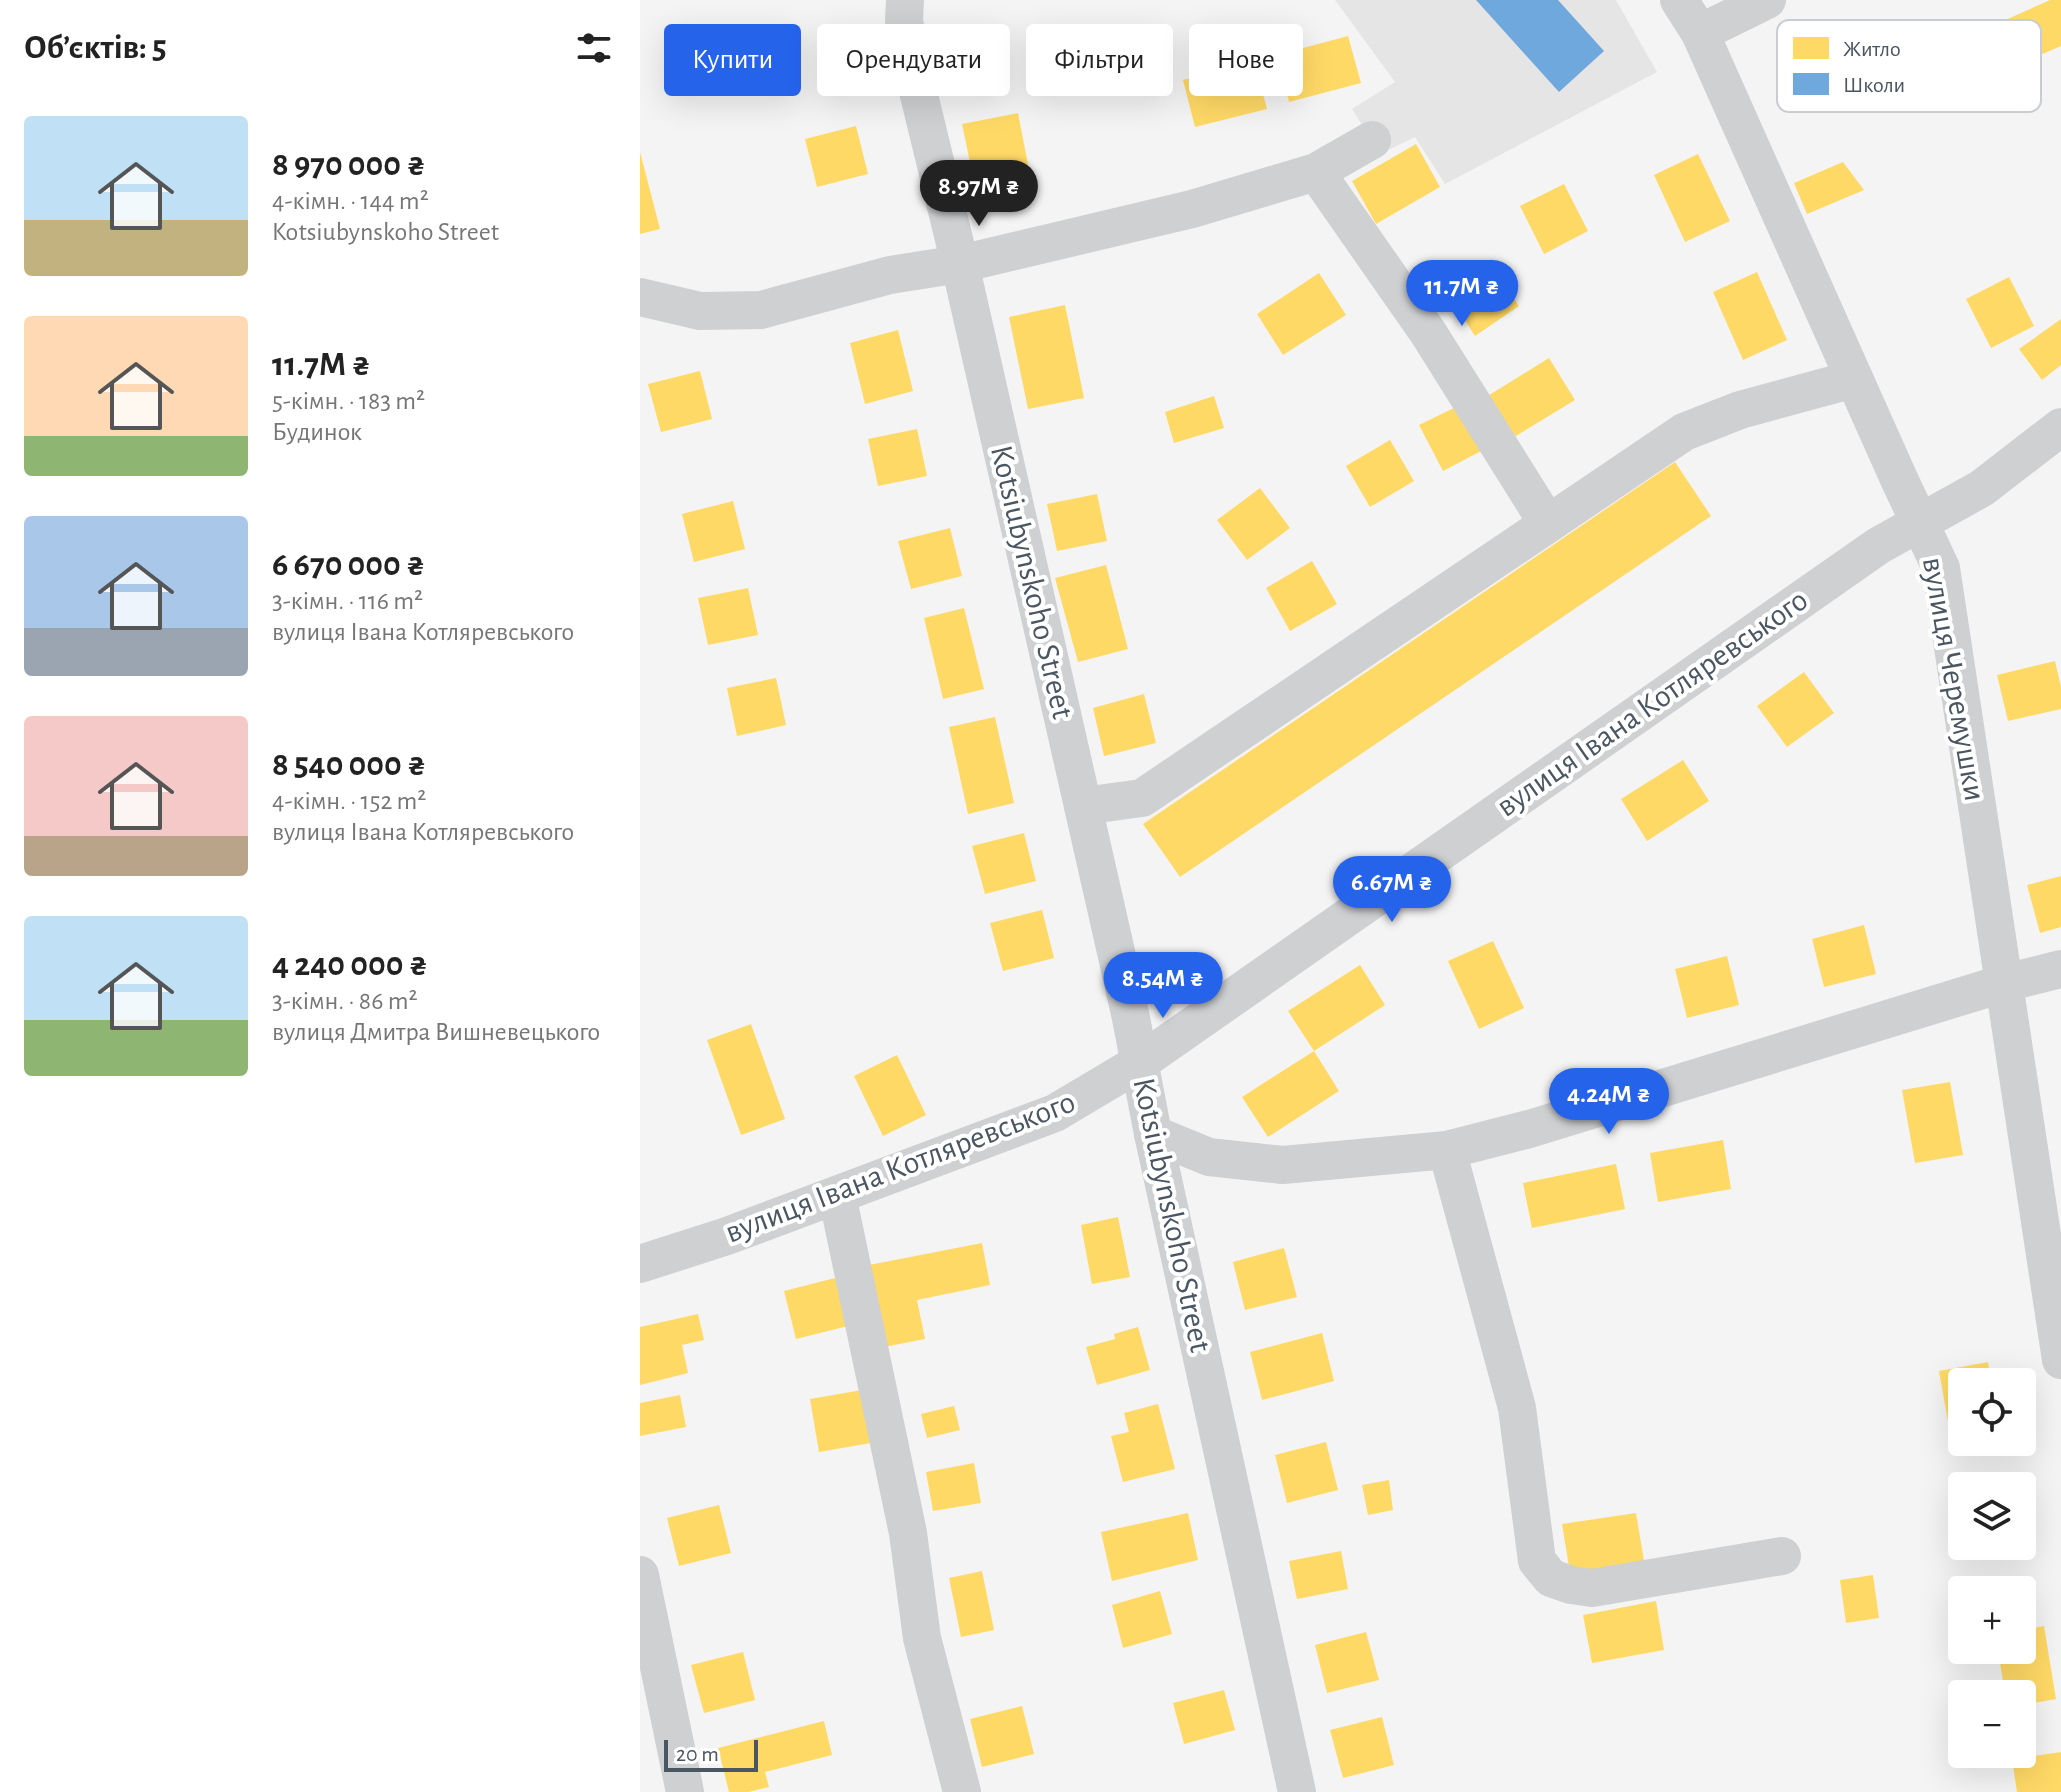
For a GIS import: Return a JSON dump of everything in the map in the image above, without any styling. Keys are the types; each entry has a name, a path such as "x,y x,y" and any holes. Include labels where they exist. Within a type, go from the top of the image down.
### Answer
{"street":[{"name":"Kotsiubynskoho Street","path":"905,0 904,20 910,58 960,264 1131,1018 1153,1134 1297,1792"},
{"name":"вулиця Черемушки","path":"1679,0 1700,33 1941,568 2061,1360"},
{"path":"1700,33 1767,0"},
{"path":"640,297 700,311 761,310 890,275 960,264 1192,209 1316,172 1372,140"},
{"path":"1316,172 1429,334 1548,524"},
{"path":"1083,806 1142,798 1684,432 1740,410 1854,379"},
{"name":"вулиця Івана Котляревського","path":"640,1264 727,1236 1055,1113 1139,1063 1878,546 1982,488 2061,427"},
{"path":"1153,1134 1209,1157 1283,1165 1447,1150 1529,1129 2005,983 2061,969"},
{"path":"1447,1150 1517,1408 1537,1561 1551,1578 1592,1588 1782,1556"},
{"path":"837,1195 908,1533 922,1638 962,1792"},
{"path":"640,1575 650,1671 685,1792"}],"shaded area":[{"path":"1335,0 1616,0 1657,72 1445,184 1415,137 1380,154 1352,109 1395,82"}],"building: Житло":[{"path":"2050,0 2061,0 2061,46 2041,55 2041,20 2005,20"},
{"path":"1348,36 1361,83 1289,102 1287,96 1303,96 1303,48"},
{"path":"1189,78 1189,96 1263,96 1267,109 1195,127 1183,80"},
{"path":"1018,113 1032,185 977,196 962,124"},
{"path":"856,126 868,174 817,187 805,139"},
{"path":"1416,144 1440,187 1376,224 1352,181"},
{"path":"640,152 660,229 640,234"},
{"path":"1698,154 1730,221 1685,242 1654,175"},
{"path":"1843,162 1864,190 1807,214 1794,183"},
{"path":"1564,184 1588,231 1544,254 1520,206"},
{"path":"1492,265 1519,306 1475,336 1448,294"},
{"path":"1757,272 1787,340 1743,360 1713,292"},
{"path":"1319,273 1346,315 1283,355 1257,314"},
{"path":"2009,277 2034,326 1991,348 1966,299"},
{"path":"1065,305 1084,398 1028,409 1009,317"},
{"path":"2061,319 2061,365 2042,380 2019,349"},
{"path":"898,330 913,391 865,404 850,343"},
{"path":"1549,358 1575,400 1511,439 1486,397"},
{"path":"700,371 712,419 661,432 648,384"},
{"path":"1214,396 1224,428 1174,443 1165,412"},
{"path":"1462,404 1485,449 1443,471 1419,425"},
{"path":"917,429 927,476 878,486 868,439"},
{"path":"1390,440 1414,481 1370,507 1346,466"},
{"path":"1675,462 1711,516 1180,877 1143,824"},
{"path":"1260,488 1290,528 1247,560 1217,520"},
{"path":"1097,494 1107,541 1057,551 1047,504"},
{"path":"733,501 745,549 694,562 682,514"},
{"path":"950,528 962,576 911,589 898,541"},
{"path":"1312,561 1337,604 1290,631 1266,588"},
{"path":"1106,565 1128,649 1078,662 1055,578"},
{"path":"748,588 758,635 708,645 698,598"},
{"path":"964,608 984,689 943,699 924,618"},
{"path":"2055,661 2061,687 2061,709 2008,721 1997,675"},
{"path":"1804,672 1834,713 1787,747 1757,706"},
{"path":"776,678 786,725 737,736 727,688"},
{"path":"1144,694 1156,743 1104,756 1093,708"},
{"path":"995,717 1014,803 968,814 949,727"},
{"path":"1683,760 1709,801 1647,841 1621,799"},
{"path":"1024,833 1036,881 985,894 972,846"},
{"path":"2061,876 2061,927 2040,933 2027,885"},
{"path":"1042,910 1054,958 1003,971 990,923"},
{"path":"1864,925 1876,974 1824,987 1812,939"},
{"path":"1493,941 1524,1008 1479,1029 1448,961"},
{"path":"1727,956 1739,1005 1687,1018 1675,969"},
{"path":"1360,965 1385,1005 1314,1051 1288,1011"},
{"path":"751,1024 785,1119 741,1135 707,1040"},
{"path":"1314,1051 1339,1091 1268,1137 1242,1097"},
{"path":"897,1055 926,1115 883,1136 854,1076"},
{"path":"1950,1082 1963,1155 1915,1163 1902,1090"},
{"path":"1723,1140 1731,1189 1658,1202 1650,1153"},
{"path":"1616,1164 1625,1209 1532,1228 1523,1183"},
{"path":"1118,1217 1130,1277 1092,1284 1081,1225"},
{"path":"982,1243 990,1285 917,1300 925,1339 884,1347 869,1265"},
{"path":"1284,1248 1297,1297 1245,1310 1233,1262"},
{"path":"835,1278 848,1326 796,1339 784,1291"},
{"path":"698,1314 704,1340 682,1345 688,1373 640,1385 640,1327"},
{"path":"1138,1327 1150,1370 1097,1385 1086,1347 1115,1339 1114,1334"},
{"path":"1322,1333 1334,1381 1262,1400 1250,1352"},
{"path":"1988,1362 1989,1368 1955,1368"},
{"path":"1948,1369 1948,1422 1939,1371"},
{"path":"862,1390 871,1443 819,1452 810,1399"},
{"path":"680,1395 686,1427 640,1436 640,1403"},
{"path":"1158,1404 1175,1469 1123,1482 1111,1436 1129,1432 1124,1413"},
{"path":"954,1406 960,1430 927,1438 921,1414"},
{"path":"1326,1442 1338,1490 1287,1503 1275,1455"},
{"path":"974,1463 981,1503 933,1511 926,1472"},
{"path":"1389,1480 1393,1510 1368,1515 1362,1485"},
{"path":"719,1505 731,1553 679,1566 667,1518"},
{"path":"1188,1513 1198,1560 1112,1581 1101,1532"},
{"path":"1636,1513 1644,1561 1570,1573 1562,1524"},
{"path":"1341,1551 1348,1589 1297,1599 1289,1561"},
{"path":"982,1571 994,1630 961,1637 949,1578"},
{"path":"1873,1575 1879,1618 1846,1623 1840,1580"},
{"path":"1160,1591 1172,1634 1123,1648 1112,1605"},
{"path":"1656,1601 1664,1650 1592,1663 1583,1615"},
{"path":"2044,1626 2056,1699 2036,1703 2036,1680 2003,1680 2000,1664 2036,1664 2036,1627"},
{"path":"1366,1632 1379,1680 1327,1693 1315,1645"},
{"path":"743,1652 755,1700 704,1713 691,1665"},
{"path":"1224,1690 1235,1730 1184,1744 1173,1703"},
{"path":"1022,1706 1034,1754 982,1767 970,1719"},
{"path":"1382,1717 1394,1765 1343,1778 1330,1730"},
{"path":"824,1721 832,1755 765,1772 769,1787 729,1792 718,1748"},
{"path":"2061,1752 2061,1792 2017,1792 2013,1768 2036,1768 2036,1756"}],"building: Школи":[{"path":"1476,0 1558,0 1604,51 1559,92"}]}
